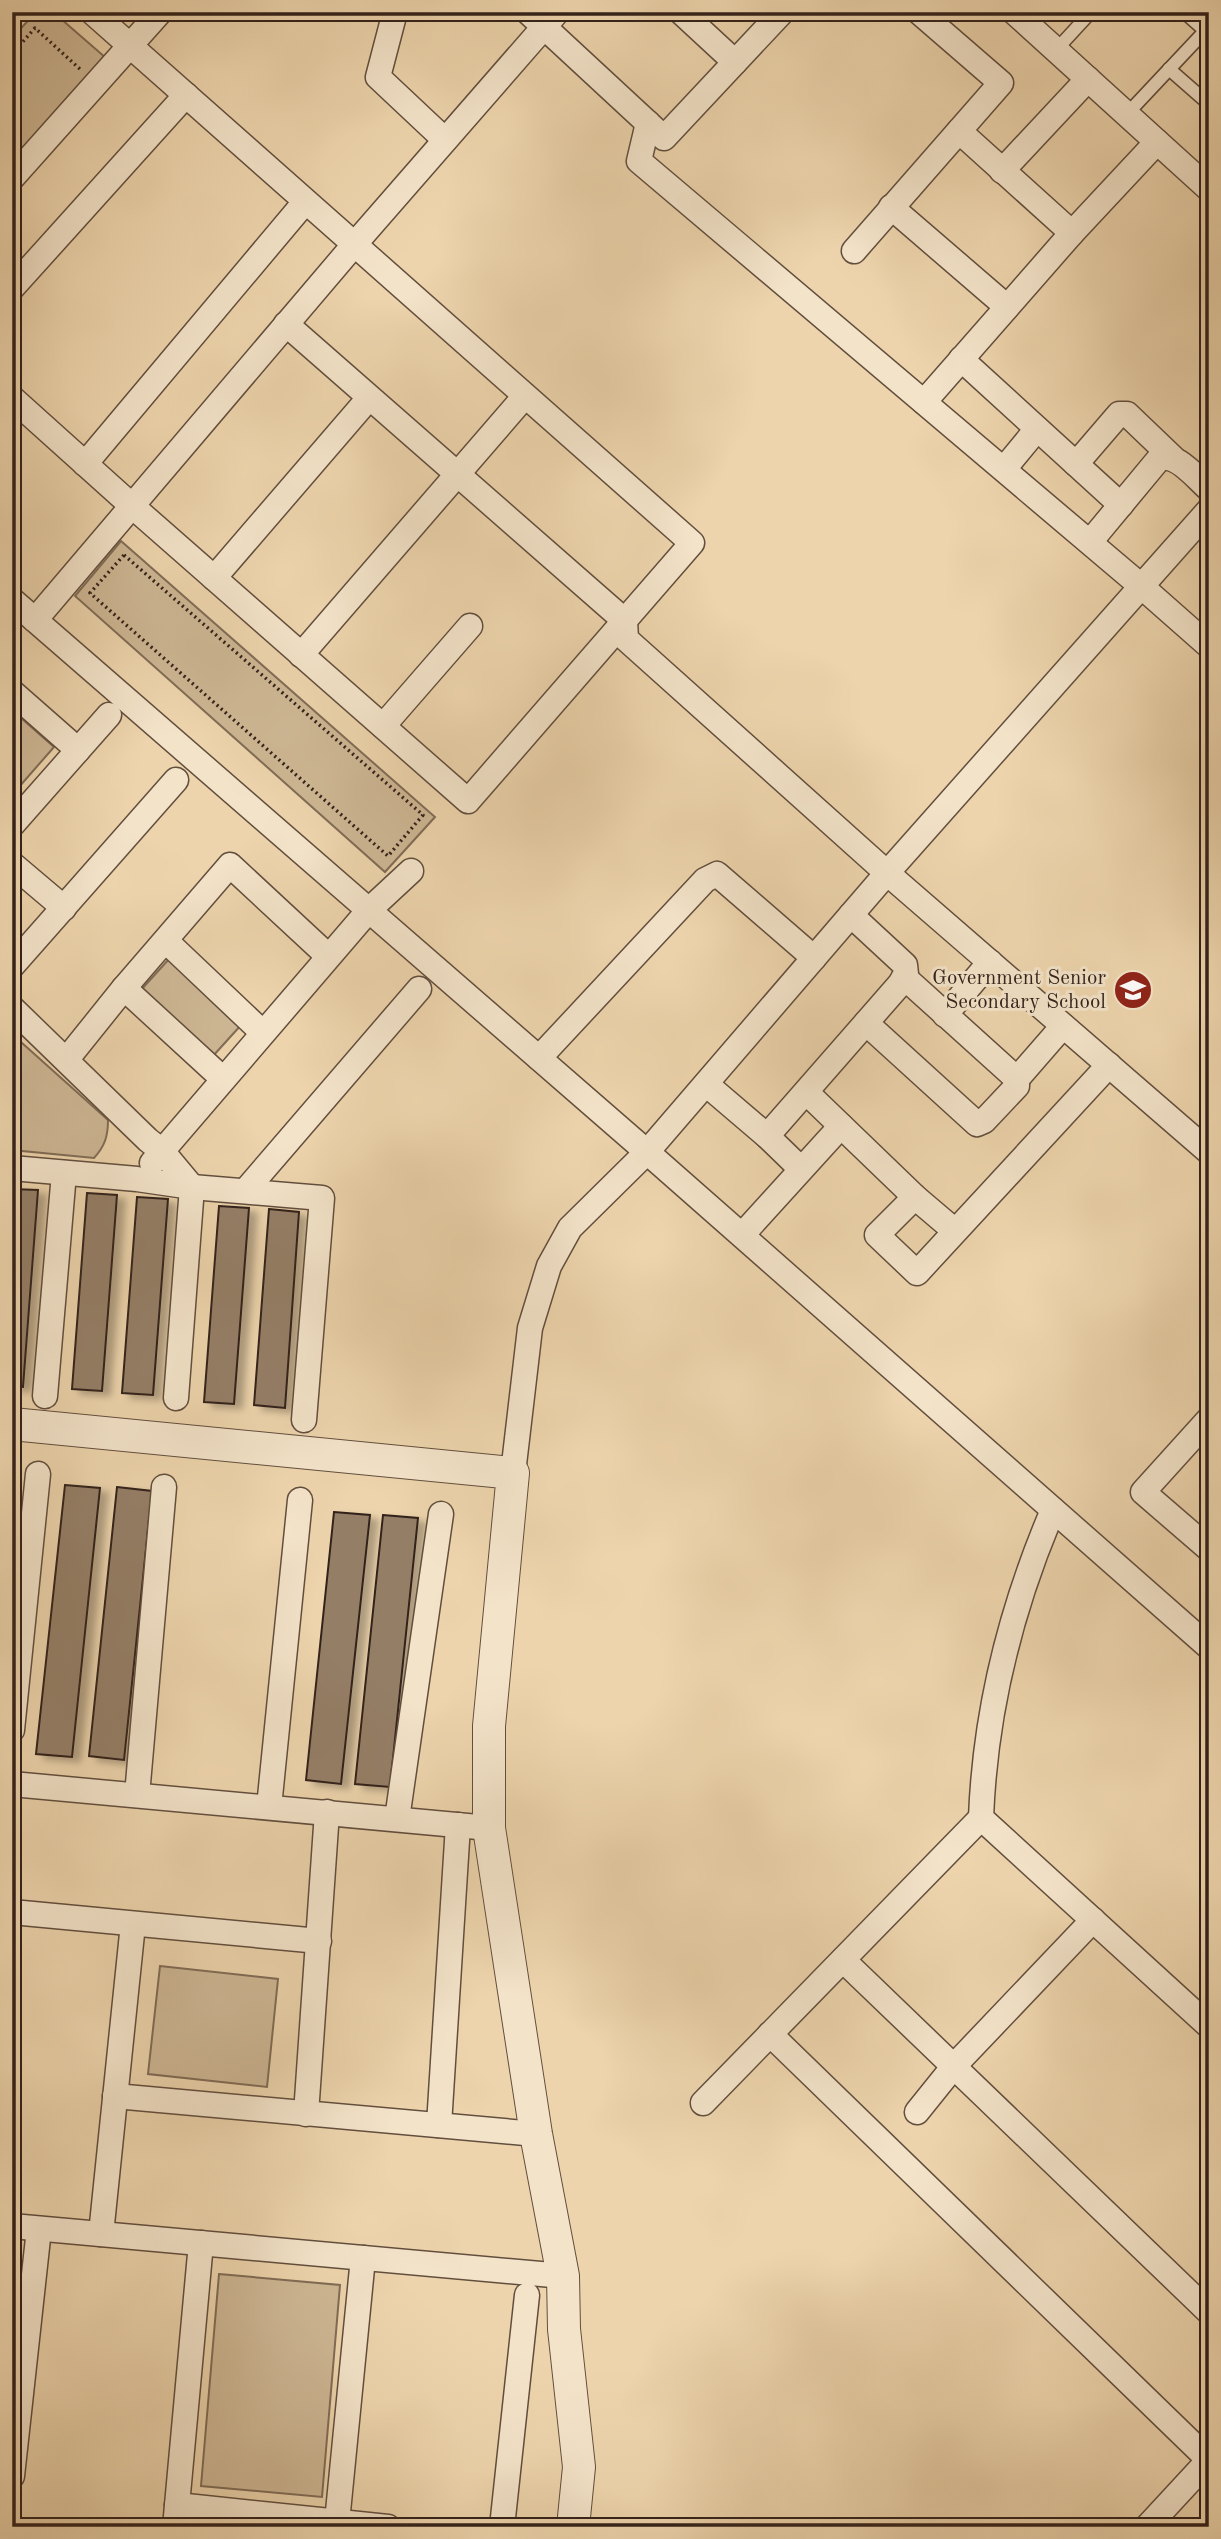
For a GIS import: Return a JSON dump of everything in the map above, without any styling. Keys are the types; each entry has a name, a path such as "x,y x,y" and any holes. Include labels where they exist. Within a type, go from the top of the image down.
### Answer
{"street":[{"path":"12,398 468,801 692,543 353,246 92,12"},
{"path":"12,178 160,12"},
{"path":"395,12 378,77 445,140"},
{"path":"681,12 735,62"},
{"path":"35,620 445,140 543,17 664,138 782,12"},
{"path":"854,251 1001,83 919,12"},
{"path":"1014,12 1209,189"},
{"path":"1002,170 1088,79"},
{"path":"12,288 186,95"},
{"path":"648,123 639,161 1209,646"},
{"path":"959,131 1072,233"},
{"path":"924,402 1072,233 1157,142"},
{"path":"85,464 305,202"},
{"path":"891,207 1007,307"},
{"path":"286,324 625,621 626,639 887,873 1209,1152"},
{"path":"961,359 1121,505"},
{"path":"302,655 524,396"},
{"path":"214,578 369,398"},
{"path":"1076,464 1119,414 1127,415 1209,489"},
{"path":"1003,469 1037,429"},
{"path":"1090,542 1158,460 1164,457 1173,458"},
{"path":"439,2125 473,1826 489,1726 530,1328 549,1266 570,1228 647,1152 887,873 1209,510"},
{"path":"12,600 742,1235 1209,1647"},
{"path":"383,726 470,626"},
{"path":"12,692 78,750"},
{"path":"12,825 109,715"},
{"path":"12,966 176,780"},
{"path":"12,864 64,908"},
{"path":"67,1059 230,865 328,956"},
{"path":"137,1179 328,956 369,910 411,871"},
{"path":"539,1058 705,880 717,874 814,958"},
{"path":"767,1136 904,977 905,965 851,915"},
{"path":"166,941 262,1032"},
{"path":"946,1015 990,962"},
{"path":"904,977 1017,1079"},
{"path":"124,988 222,1078"},
{"path":"246,1190 419,989"},
{"path":"12,1008 162,1151 192,1187 176,1398"},
{"path":"866,1023 977,1124 984,1122 1017,1086 1017,1079 1063,1026"},
{"path":"915,1197 877,1236 917,1273 1109,1065"},
{"path":"706,1084 801,1169"},
{"path":"806,1092 915,1197 955,1231"},
{"path":"742,1235 841,1126"},
{"path":"12,1168 322,1198 304,1420"},
{"path":"45,1396 64,1172"},
{"path":"1209,1419 1143,1492 1209,1549"},
{"path":"12,1424 513,1473"},
{"path":"12,1730 38,1475"},
{"path":"137,1795 164,1487"},
{"path":"270,1807 300,1500"},
{"path":"703,2103 981,1818 983,1765 1003,1654 1038,1545 1053,1510"},
{"path":"397,1819 441,1514"},
{"path":"12,1784 473,1826"},
{"path":"306,2113 327,1812"},
{"path":"981,1818 1209,2026"},
{"path":"473,1826 563,2276 564,2329 579,2467 573,2527"},
{"path":"12,1912 319,1941"},
{"path":"916,2112 954,2066 1093,1920"},
{"path":"101,2234 133,1924"},
{"path":"843,1960 1209,2312"},
{"path":"770,2034 1209,2460 1147,2527"},
{"path":"115,2096 536,2134"},
{"path":"12,2226 563,2276"},
{"path":"12,2476 22,2317 39,2229"},
{"path":"201,2243 176,2516 337,2522 388,2527"},
{"path":"337,2522 363,2258"},
{"path":"502,2527 527,2295"}],"lane":[{"path":"1056,50 1090,12"},
{"path":"1127,114 1207,32 1184,12"},
{"path":"1169,69 1209,104"}],"path":[{"path":"12,54 35,28 82,72"},
{"path":"124,555 423,816 388,856 90,593 124,555"}],"shaded area":[{"path":"36,12 53,12 106,58 12,164 12,38"},
{"path":"121,541 435,817 385,872 75,596"},
{"path":"12,710 54,747 12,795"},
{"path":"169,959 242,1024 213,1056 140,991"},
{"path":"12,1034 108,1120 105,1140 94,1158 12,1150"},
{"path":"160,1966 278,1979 267,2087 148,2074"},
{"path":"219,2274 340,2285 322,2497 201,2486"}],"building":[{"path":"12,1189 38,1190 23,1387 12,1386"},
{"path":"87,1193 117,1195 102,1391 72,1389"},
{"path":"137,1197 168,1199 153,1395 122,1393"},
{"path":"219,1206 249,1208 234,1404 204,1402"},
{"path":"269,1209 299,1212 285,1408 254,1405"},
{"path":"65,1485 100,1488 72,1757 36,1754"},
{"path":"117,1487 152,1491 124,1760 89,1756"},
{"path":"334,1512 370,1515 341,1784 306,1780"},
{"path":"383,1515 418,1518 390,1787 355,1784"}],"place":[{"name":"Government Senior Secondary School","path":"1133,990"}]}
